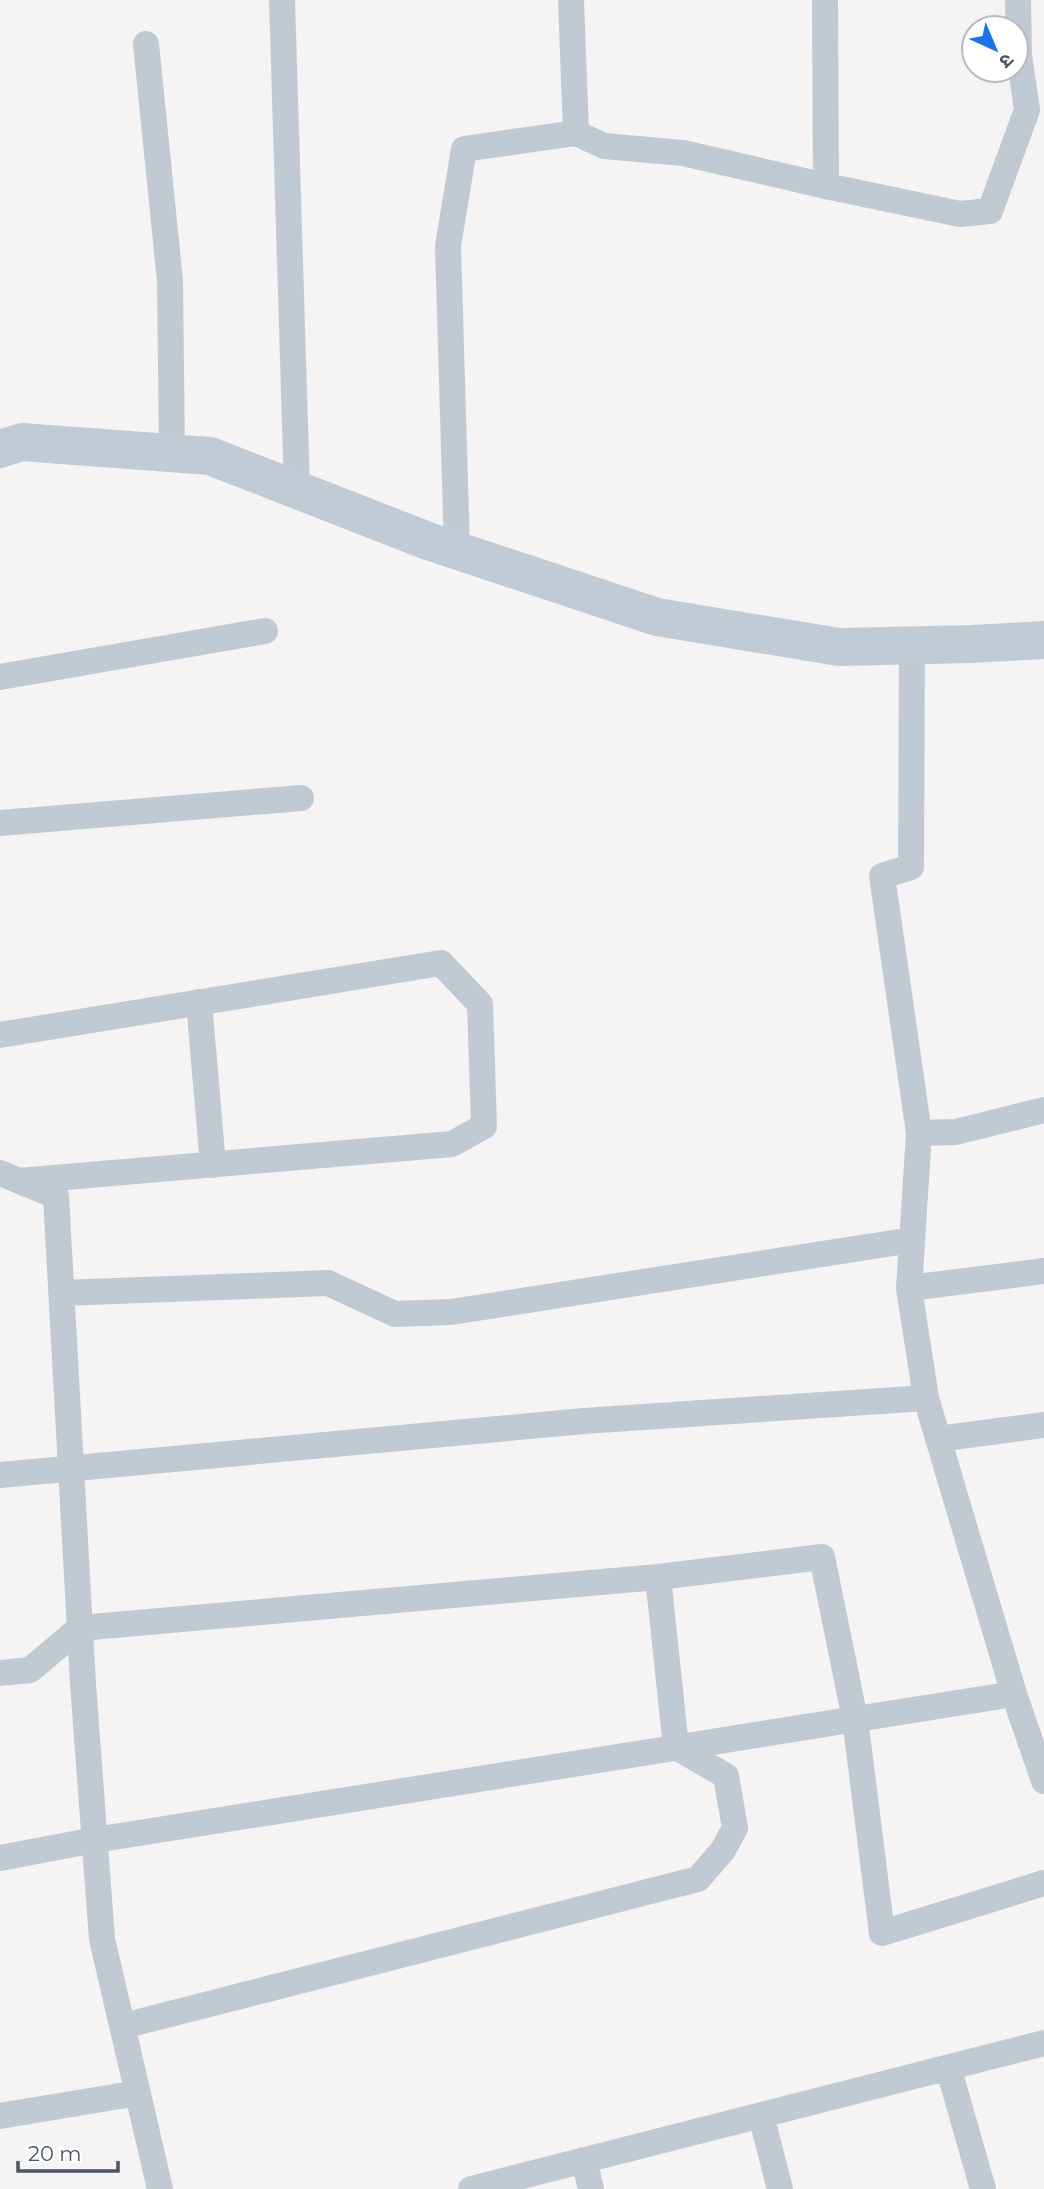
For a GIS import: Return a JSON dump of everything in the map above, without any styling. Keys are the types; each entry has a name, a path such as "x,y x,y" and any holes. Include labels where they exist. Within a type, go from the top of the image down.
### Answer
{"street":[{"path":"282,0 297,490"},
{"path":"571,0 576,133"},
{"path":"825,0 826,186"},
{"path":"457,550 448,246 464,149 576,133 604,146 684,153 960,214 990,211 1035,112 1019,55 1018,0"},
{"path":"146,44 170,281 172,454"},
{"path":"0,449 22,442 210,456 457,550 657,617 839,647 1044,640"},
{"path":"0,677 265,631"},
{"path":"912,646 911,867 882,876 919,1133 909,1288 926,1398 1014,1694 1044,1782"},
{"path":"0,824 301,798"},
{"path":"0,1035 441,963 480,1004 484,1126 453,1144 213,1165 10,1177"},
{"path":"199,1002 213,1165"},
{"path":"919,1133 956,1132 1044,1110"},
{"path":"10,1177 56,1196 80,1628 102,1939 160,2189"},
{"path":"62,1293 328,1283 395,1314 451,1312 912,1240"},
{"path":"909,1288 1044,1271"},
{"path":"0,1475 584,1422 926,1398"},
{"path":"938,1439 1044,1425"},
{"path":"0,1673 30,1670 80,1628 658,1577 822,1557 855,1719 882,1933 1044,1883"},
{"path":"658,1577 676,1747"},
{"path":"0,1858 95,1840 1014,1694"},
{"path":"123,2026 698,1879 723,1850 735,1828 729,1789 726,1776 676,1747"},
{"path":"471,2189 1044,2043"},
{"path":"951,2077 983,2189"},
{"path":"0,2116 138,2093"},
{"path":"761,2115 780,2189"},
{"path":"584,2160 590,2189"}]}
